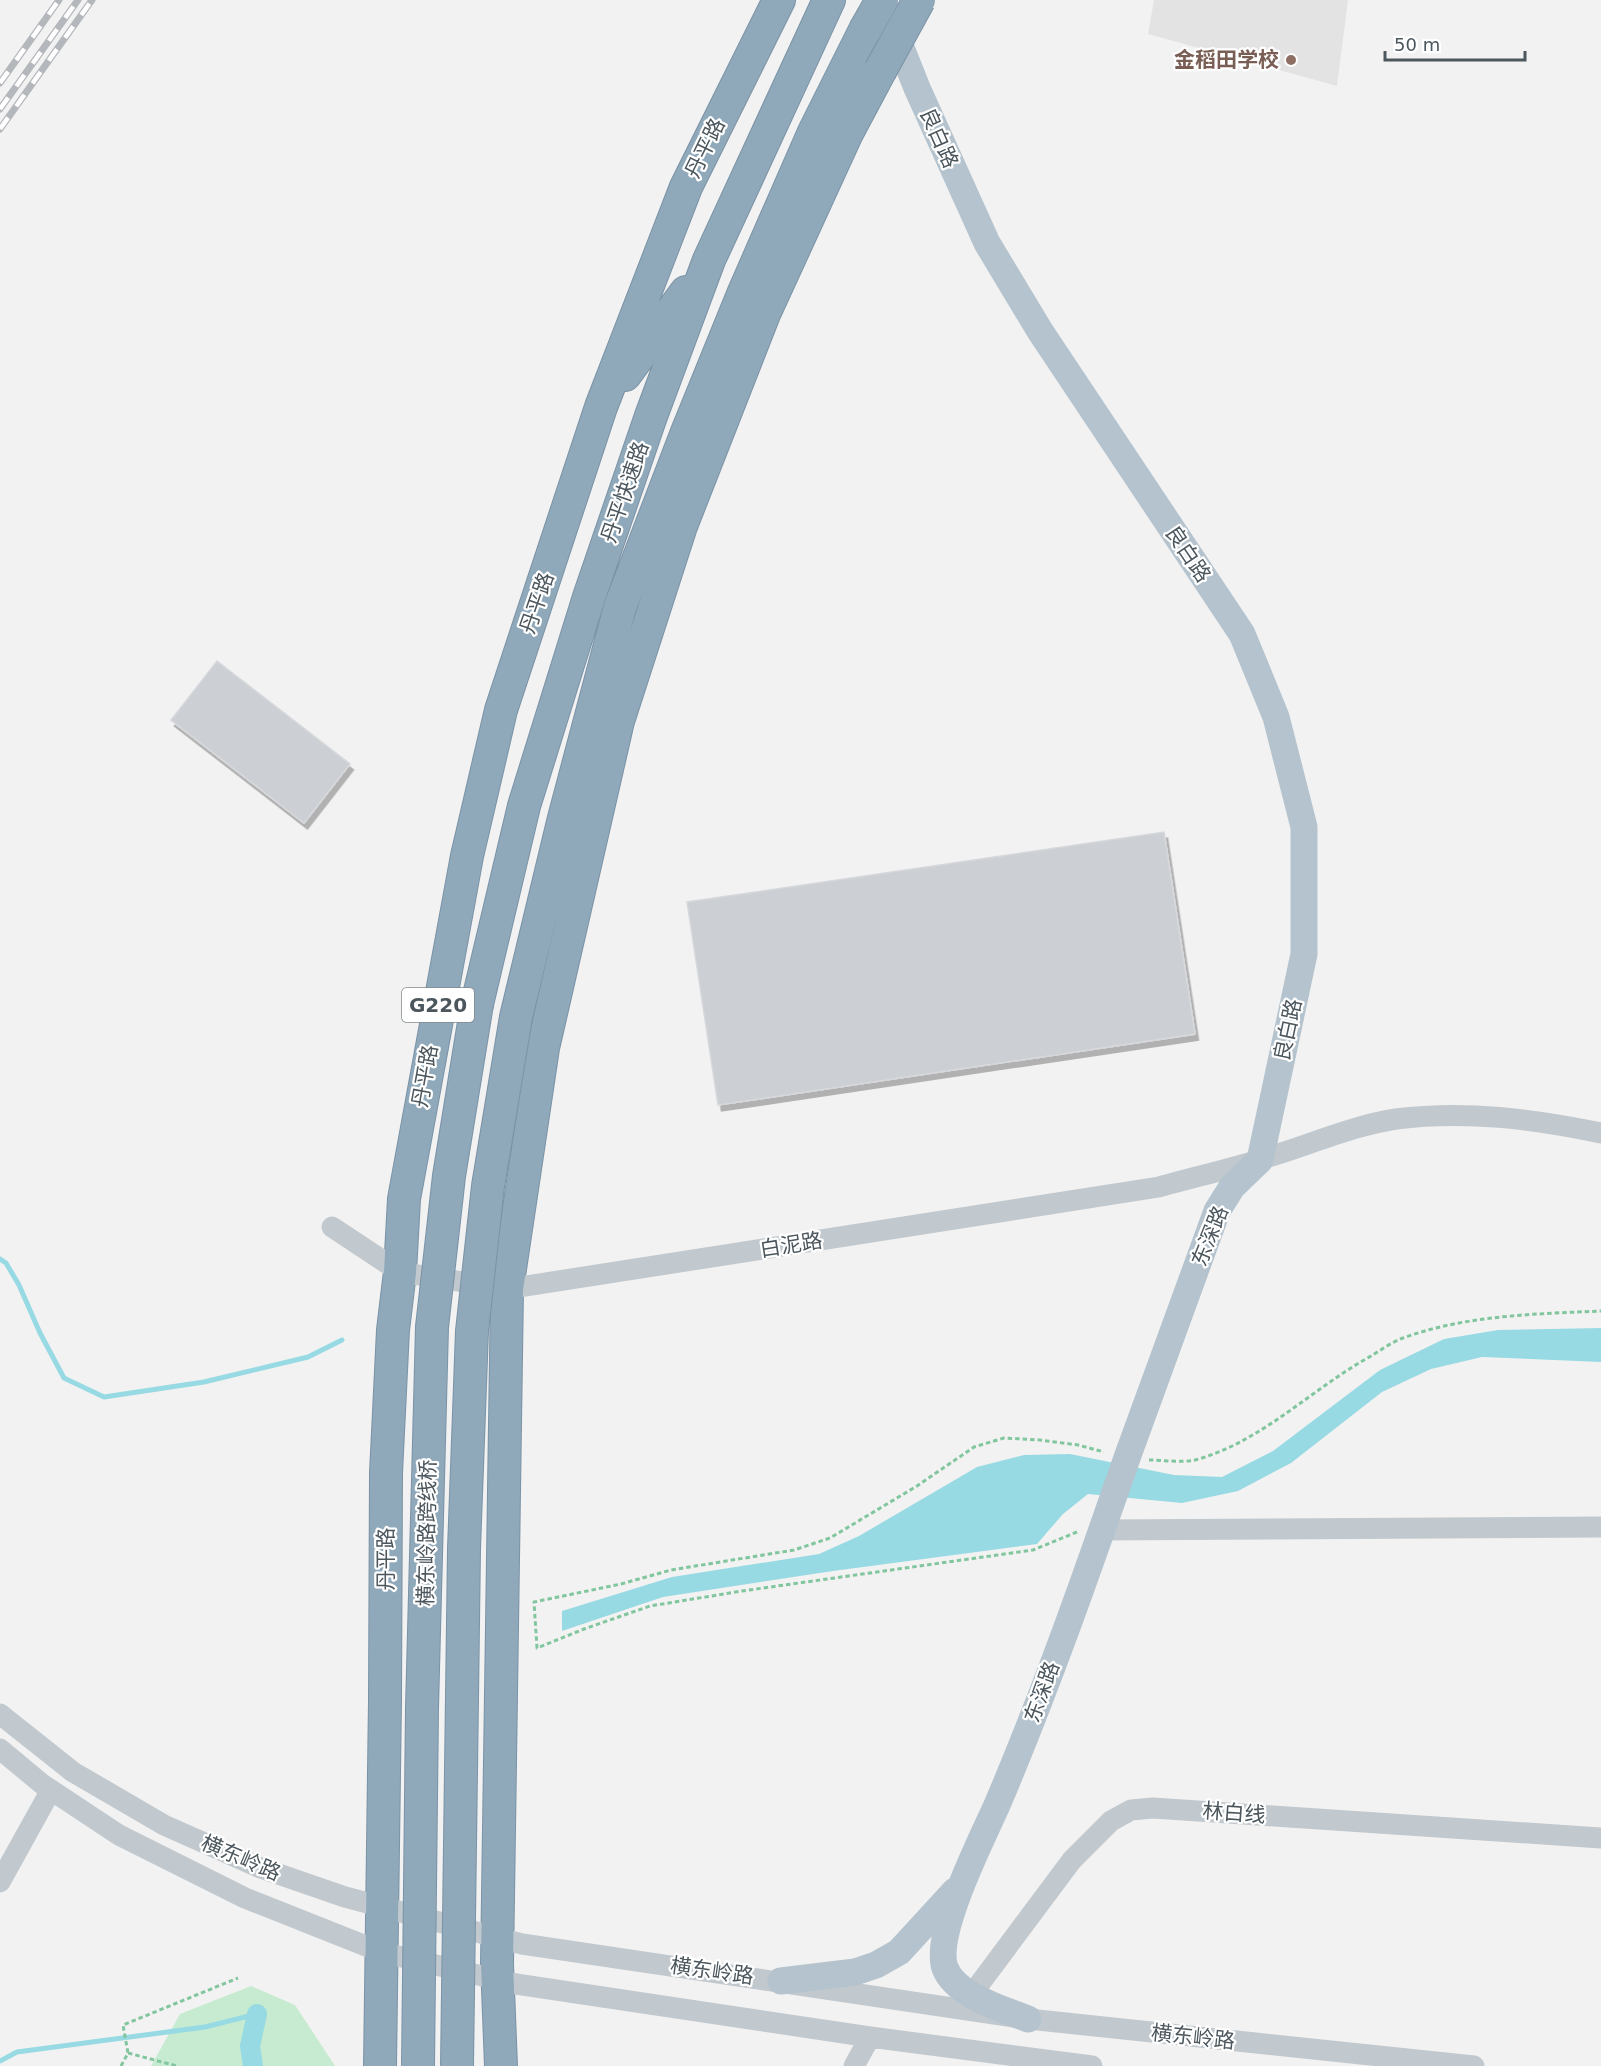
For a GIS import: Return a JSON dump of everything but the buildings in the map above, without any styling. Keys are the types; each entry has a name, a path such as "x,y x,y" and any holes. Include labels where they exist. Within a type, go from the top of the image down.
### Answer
{"highway":[{"name":"丹平路","path":"380,2066 386,1700 386,1473 393,1330 400,1272 404,1199 433,1033 472,834 501,710 601,408 686,187 779,0"},
{"name":"丹平快速路","path":"477,1004 524,806 589,597 651,416 710,260 829,0"},
{"name":"丹平快速路","path":"516,1017 564,818 620,606 744,292 814,132 882,0"},
{"path":"501,2066 497,1938 507,1289 543,1048 618,721 681,525 768,303 847,133 919,0"},
{"path":"601,408 710,260"},
{"path":"718,431 744,292"},
{"name":"横东岭路跨线桥","path":"418,2066 422,1708 432,1328 449,1176 477,1004"},
{"name":"横东岭路跨线桥","path":"457,2066 464,1549 472,1331 488,1186 516,1017"}],"main road":[{"name":"良白路","path":"882,0 916,88 987,243 1040,331 1242,634 1276,717 1304,827 1304,954 1260,1160"},
{"name":"东深路","path":"1028,2019 983,2001 965,2001 945,1968 942,1947 965,1879 1024,1741 1113,1503 1127,1458 1217,1211 1232,1187 1260,1160"},
{"name":"东深路","path":"781,1981 855,1972 876,1965 899,1952 965,1879"}],"street":[{"name":"白泥路","path":"332,1227 400,1272 507,1289 1147,1189 1260,1160 1394,1119 1450,1114 1506,1117 1601,1133"},
{"path":"1102,1530 1601,1527"},
{"name":"横东岭路","path":"0,1714 73,1772 164,1825 258,1867 345,1897 522,1944 781,1981 965,2001"},
{"name":"横东岭路","path":"0,1749 51,1790 119,1835 245,1898 381,1953 498,1979 870,2037 1092,2066"},
{"path":"0,1882 51,1790"},
{"name":"林白线","path":"965,2001 1072,1860 1111,1821 1131,1810 1153,1808 1601,1838"},
{"name":"横东岭路","path":"1028,2019 1474,2066"},
{"path":"854,2066 870,2037"}],"path":[{"path":"1102,1530 1073,1532 1033,1550 650,1606 537,1648 534,1602 621,1584 671,1570 794,1550 830,1539 917,1486 974,1447 1004,1438 1040,1440 1078,1445 1127,1458 1193,1460 1241,1443 1352,1366 1401,1338 1455,1325 1515,1315 1601,1311"},
{"path":"121,2066 128,2054 123,2025 238,1978"},
{"path":"128,2054 177,2066"}],"shaded area":[{"name":"金稻田学校","path":"1154,0 1348,0 1337,86 1148,34"}],"green space":[{"path":"251,1986 295,2005 335,2066 151,2066 180,2014"}],"water":[{"path":"1601,1328 1601,1362 1482,1357 1431,1369 1382,1392 1291,1463 1238,1491 1182,1503 1088,1494 1063,1514 1037,1544 833,1571 663,1597 562,1631 562,1611 672,1577 819,1554 859,1536 977,1467 1024,1455 1070,1454 1174,1475 1222,1477 1273,1451 1380,1370 1444,1339 1498,1330"}],"waterway":[{"path":"0,1259 6,1263 19,1285 40,1333 64,1378 104,1397 204,1382 308,1357 342,1340"},
{"path":"0,2061 17,2052 205,2027 257,2014"},
{"path":"253,2066 250,2046 257,2014"}],"railway":[{"path":"0,83 59,0"},
{"path":"0,109 78,0"},
{"path":"0,129 92,0"}],"place":[{"name":"金稻田学校","path":"1291,60"}]}
